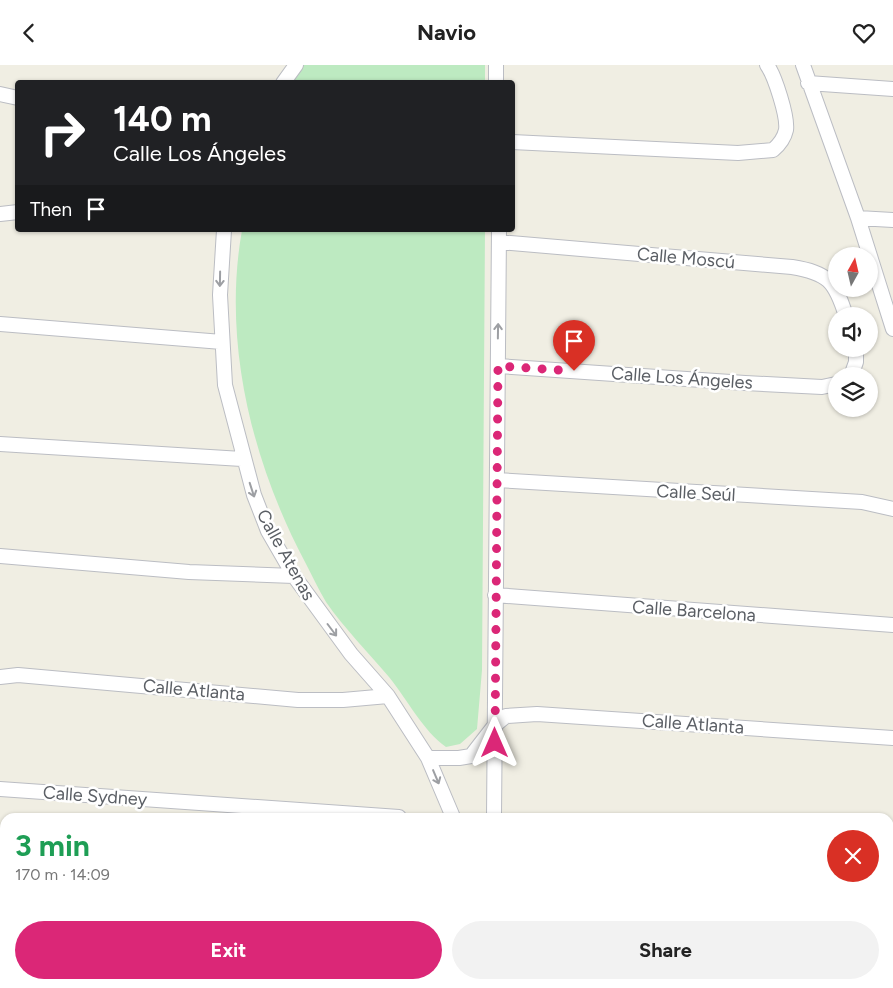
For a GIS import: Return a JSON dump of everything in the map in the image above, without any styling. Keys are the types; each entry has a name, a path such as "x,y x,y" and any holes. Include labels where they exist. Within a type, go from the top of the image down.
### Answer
{"street":[{"path":"285,80 296,65"},
{"path":"496,65 496,80"},
{"path":"515,142 762,152 774,150 782,141 786,129 784,114 767,65"},
{"path":"803,65 858,218 893,329"},
{"path":"808,83 893,89"},
{"path":"0,94 15,97"},
{"path":"0,214 15,212"},
{"path":"858,218 893,220"},
{"name":"Calle Atenas","path":"224,232 220,295 225,385 242,459 268,531 294,576 350,654 388,696 428,758 451,813"},
{"path":"494,813 494,595 499,236"},
{"name":"Calle Moscú","path":"499,236 812,270 824,275 833,284 843,307"},
{"path":"0,324 222,342"},
{"name":"Calle Los Ángeles","path":"498,366 744,383 828,386"},
{"path":"0,444 242,459"},
{"name":"Calle Seúl","path":"497,480 862,503 893,509"},
{"path":"0,556 189,572 294,576"},
{"name":"Calle Barcelona","path":"494,595 893,625"},
{"name":"Calle Atlanta","path":"0,677 18,675 298,699 343,700 388,696"},
{"name":"Calle Atlanta","path":"495,725 506,717 537,714 893,738"},
{"path":"428,758 459,759 471,756 495,725"},
{"name":"Calle Sydney","path":"0,789 342,813"}],"green space":[{"path":"297,65 485,65 485,80 289,80"},
{"path":"242,232 485,232 482,670 477,729 460,744 446,747 430,732 389,677 340,621 323,597 286,524 270,484 246,401 239,358 236,315 237,272"}],"route":[{"path":"495,743 494,595 498,366 574,371"}]}
